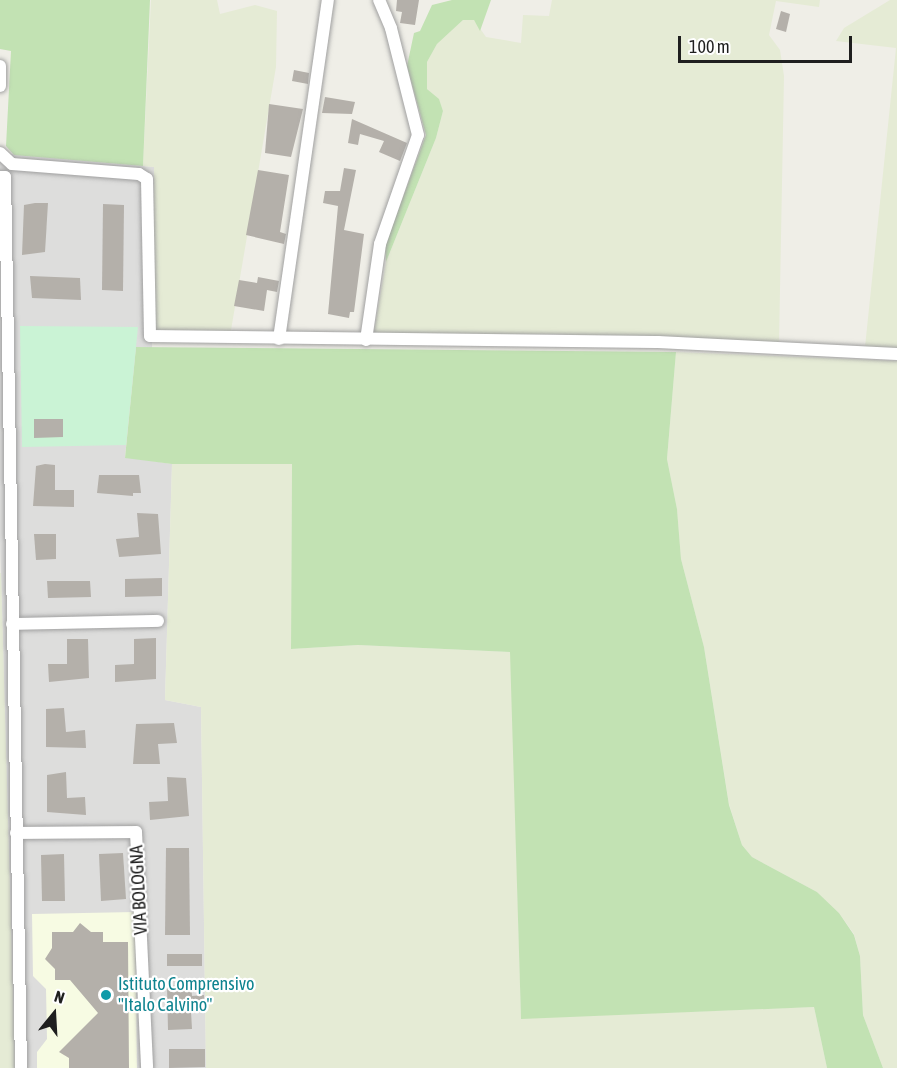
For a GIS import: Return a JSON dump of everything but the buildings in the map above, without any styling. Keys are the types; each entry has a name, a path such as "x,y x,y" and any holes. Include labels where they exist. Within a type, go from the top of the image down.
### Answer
{"street":[{"path":"279,339 328,0"},
{"path":"366,340 380,244 417,135 391,28 379,0"},
{"path":"0,66 0,86"},
{"path":"1,155 12,164 138,174 147,179 150,336 658,342 897,354"},
{"path":"2,177 4,450 12,624 21,1068"},
{"path":"12,624 158,621"},
{"name":"VIA BOLOGNA","path":"16,833 136,831 147,1068"}],"shaded area":[{"path":"151,0 217,0 220,14 255,5 277,11 276,67 230,336 159,334 153,327 154,167 143,166"},
{"path":"552,0 820,0 819,7 776,1 769,35 780,50 784,76 779,344 555,334 373,337 386,262 436,138 443,111 439,100 427,89 427,62 437,44 463,20 474,20 486,37 521,43 523,15 549,16"},
{"path":"890,0 897,0 897,350 865,347 896,48 836,41 844,28"},
{"path":"0,153 154,167 152,348 136,348 125,457 172,464 165,700 201,707 206,1068 15,1068 0,541"},
{"path":"676,352 897,361 897,1068 883,1068 863,1015 860,956 854,934 839,913 817,892 752,857 742,845 729,804 704,647 681,559 677,509 667,459"},
{"path":"172,464 292,464 291,649 358,645 511,652 521,1018 814,1007 827,1068 206,1068 201,707 165,700"},
{"path":"1,573 15,1068 0,1068"},
{"path":"135,912 137,1068 37,1068 37,1052 47,1039 46,989 33,976 32,914"}],"green space":[{"path":"0,0 150,0 143,166 14,155 6,146 11,51 0,49"},
{"path":"452,0 491,0 480,31 474,20 463,20 437,44 427,62 427,89 439,99 443,111 436,138 386,262 385,246 426,135 407,66 414,33 420,31 432,5"},
{"path":"20,326 138,327 126,445 22,447"},
{"path":"136,347 676,352 667,459 677,509 681,559 704,647 729,805 742,845 752,857 817,892 839,913 854,935 860,956 863,1015 883,1068 827,1068 814,1007 521,1019 510,652 358,645 291,649 292,464 172,464 125,458"}],"place":[{"name":"Istituto Comprensivo \"Italo Calvino\"","path":"106,995"}]}
